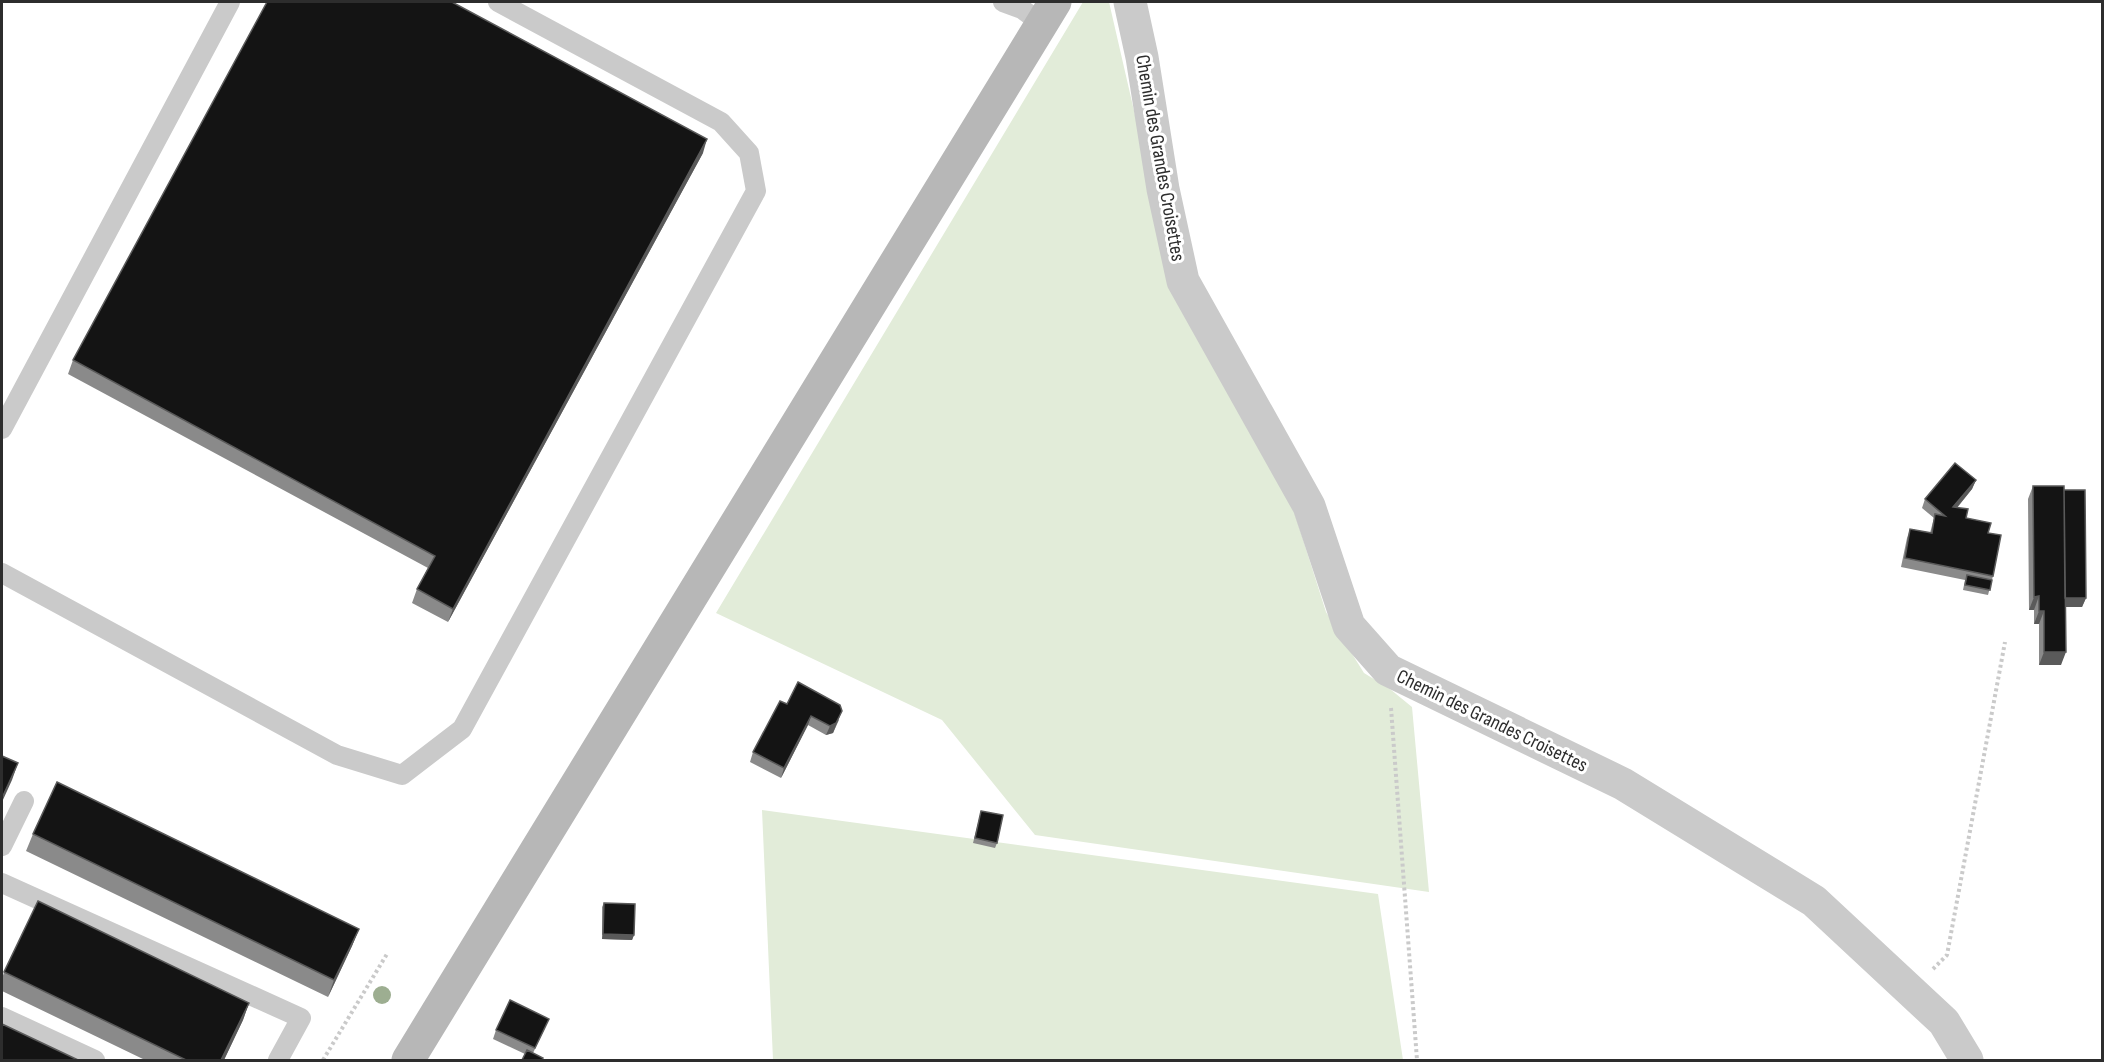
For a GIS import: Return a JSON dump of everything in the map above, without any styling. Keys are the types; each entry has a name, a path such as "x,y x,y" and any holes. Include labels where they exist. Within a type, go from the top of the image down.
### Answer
{"main road":[{"path":"408,1060 1048,13"}],"street":[{"name":"Chemin des Grandes Croisettes","path":"1130,2 1142,57 1163,189 1183,281 1309,506 1349,627 1388,670 1633,790 1814,901 1944,1022 1967,1060"}],"lane":[{"path":"2,429 230,2"},
{"path":"2,573 338,755 402,775 462,729 756,191 749,153 721,122 498,2"},
{"path":"1003,2 1022,9 1048,13"},
{"path":"2,846 24,801"},
{"path":"2,884 301,1018 278,1060"},
{"path":"2,1017 95,1060"}],"path":[{"path":"1911,991 1947,955 2005,642"},
{"path":"1388,670 1417,1060"},
{"path":"323,1060 387,954"}],"green space":[{"path":"1083,2 1109,2 1175,289 1292,505 1326,612 1364,673 1390,689 1412,707 1429,892 1035,835 942,720 716,613"},
{"path":"762,810 1378,894 1403,1060 773,1060"}],"building":[{"path":"267,2 452,2 707,139 453,609 417,589 435,556 73,360"},
{"path":"1955,463 1976,480 1953,507 1968,509 1966,518 1991,523 1988,533 2001,535 1993,576 1905,558 1910,529 1932,533 1935,514 1945,516 1925,499"},
{"path":"2033,486 2064,486 2066,652 2044,652 2044,611 2039,611 2039,596 2034,597"},
{"path":"2064,490 2085,490 2086,598 2065,598"},
{"path":"1967,575 1992,580 1990,590 1965,585"},
{"path":"798,682 840,705 842,711 836,723 830,726 811,716 784,768 753,752 780,701 787,704"},
{"path":"2,756 18,763 2,798"},
{"path":"57,782 359,929 334,980 33,834"},
{"path":"981,811 1003,815 997,843 975,838"},
{"path":"38,901 249,1003 221,1060 186,1060 4,972"},
{"path":"604,903 635,904 634,935 603,934"},
{"path":"510,1000 549,1019 535,1048 496,1030"},
{"path":"2,1024 78,1060 2,1060"},
{"path":"527,1050 543,1058 542,1060 522,1060"}]}
